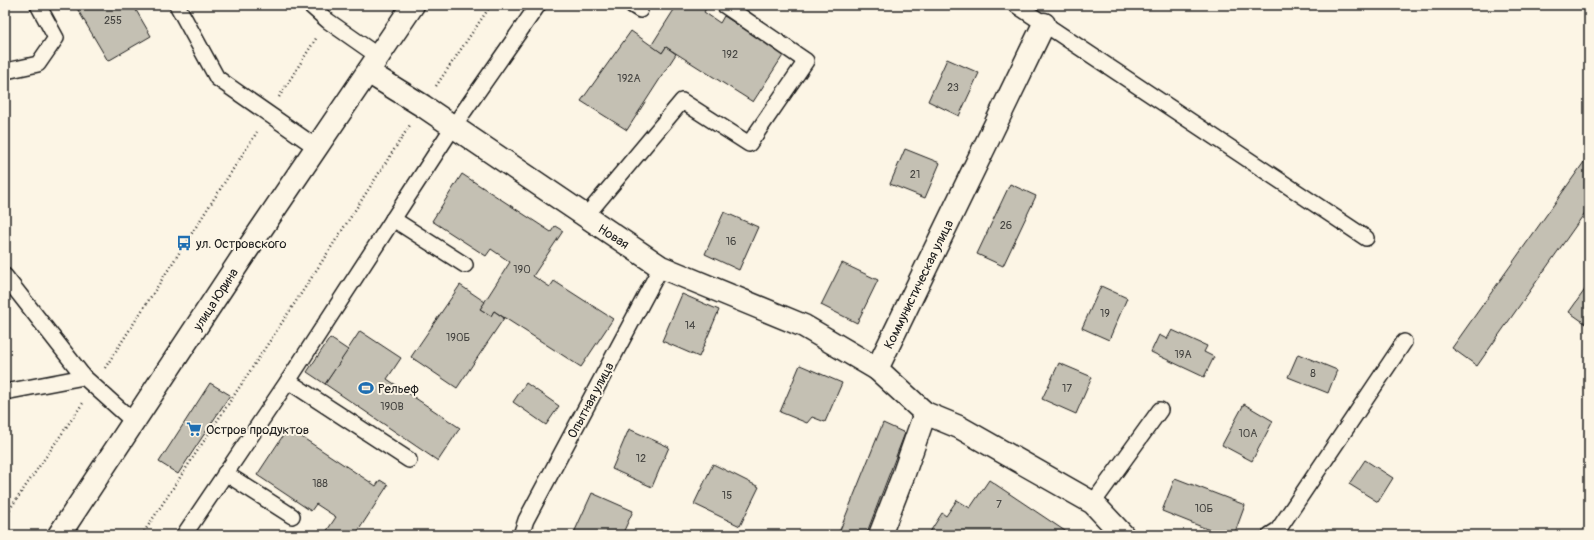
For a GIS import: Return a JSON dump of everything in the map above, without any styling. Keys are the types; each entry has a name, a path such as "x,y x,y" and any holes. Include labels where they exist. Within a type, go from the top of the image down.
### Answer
{"street":[{"name":"улица Юрина","path":"59,535 316,147 413,5"},
{"name":"Коммунистическая улица","path":"877,369 1044,24"},
{"name":"Новая","path":"373,64 423,106 661,267 804,326 877,369"},
{"path":"877,369 925,414 959,427 1093,502 1123,535"},
{"path":"880,535 925,414"}],"lane":[{"path":"5,69 6,71 38,64 56,38 38,5"},
{"path":"177,5 217,78 316,147"},
{"path":"310,5 373,64"},
{"path":"184,535 288,381 453,127 538,5"},
{"path":"585,217 682,101 749,144 806,61 724,5"},
{"path":"1016,5 1366,238"},
{"path":"393,218 465,266"},
{"name":"Опытная улица","path":"521,535 526,520 661,267"},
{"path":"5,276 89,381 134,422"},
{"path":"1270,535 1278,530 1404,342"},
{"path":"5,392 89,381"},
{"path":"288,381 409,460"},
{"path":"1093,502 1160,410"},
{"path":"225,473 292,516"}],"path":[{"path":"142,535 306,287 423,106 491,5"},
{"path":"5,516 89,381 205,210 328,21"}],"building":[{"path":"75,5 133,5 151,36 108,61"},
{"path":"677,5 708,5 704,12 720,23 724,16 784,54 753,102 666,47 662,53 651,46"},
{"path":"631,31 662,53 666,47 676,54 627,130 581,101"},
{"path":"947,59 979,73 959,116 928,101"},
{"path":"905,149 940,163 925,198 890,184"},
{"path":"1589,155 1589,207 1477,366 1452,348"},
{"path":"462,174 551,232 555,226 563,231 533,276 550,287 554,281 613,319 581,367 494,311 491,316 480,309 510,262 491,249 486,256 432,221"},
{"path":"1010,184 1036,196 1003,266 977,254"},
{"path":"724,212 758,227 739,270 705,254"},
{"path":"842,263 878,280 857,323 821,305"},
{"path":"1589,284 1589,326 1569,312"},
{"path":"460,285 485,302 480,309 491,316 494,311 504,318 457,388 411,357"},
{"path":"1101,286 1127,298 1109,340 1082,328"},
{"path":"682,294 719,310 699,357 662,341"},
{"path":"1172,330 1207,346 1204,352 1214,357 1204,377 1151,352 1159,335 1167,339"},
{"path":"360,331 401,358 387,379 460,428 438,461 325,384"},
{"path":"330,338 348,350 325,384 307,372"},
{"path":"1298,354 1337,370 1328,393 1288,377"},
{"path":"1059,363 1092,377 1076,414 1042,399"},
{"path":"800,365 842,383 825,422 812,417 807,423 780,412"},
{"name":"Остров продуктов","path":"210,383 230,395 178,474 159,462"},
{"path":"526,383 559,406 546,425 513,402"},
{"path":"1244,404 1273,421 1252,461 1222,445"},
{"path":"883,423 905,433 866,535 838,535"},
{"path":"288,428 376,486 380,480 388,485 358,531 364,535 324,535 336,517 316,504 311,511 257,475"},
{"path":"629,429 669,447 652,487 612,469"},
{"path":"1365,460 1393,478 1378,502 1349,484"},
{"path":"713,464 759,487 740,526 694,504"},
{"path":"1175,478 1245,505 1234,535 1222,535 1162,511"},
{"path":"989,480 1071,535 928,535 942,513 946,516 957,500 970,508"},
{"path":"592,493 633,511 622,535 573,535"},
{"path":"1322,529 1329,535 1317,535"}],"place":[{"name":"ул. Островского","path":"184,243"},
{"name":"Рельеф","path":"366,388"},
{"name":"Остров продуктов","path":"194,429"}]}
